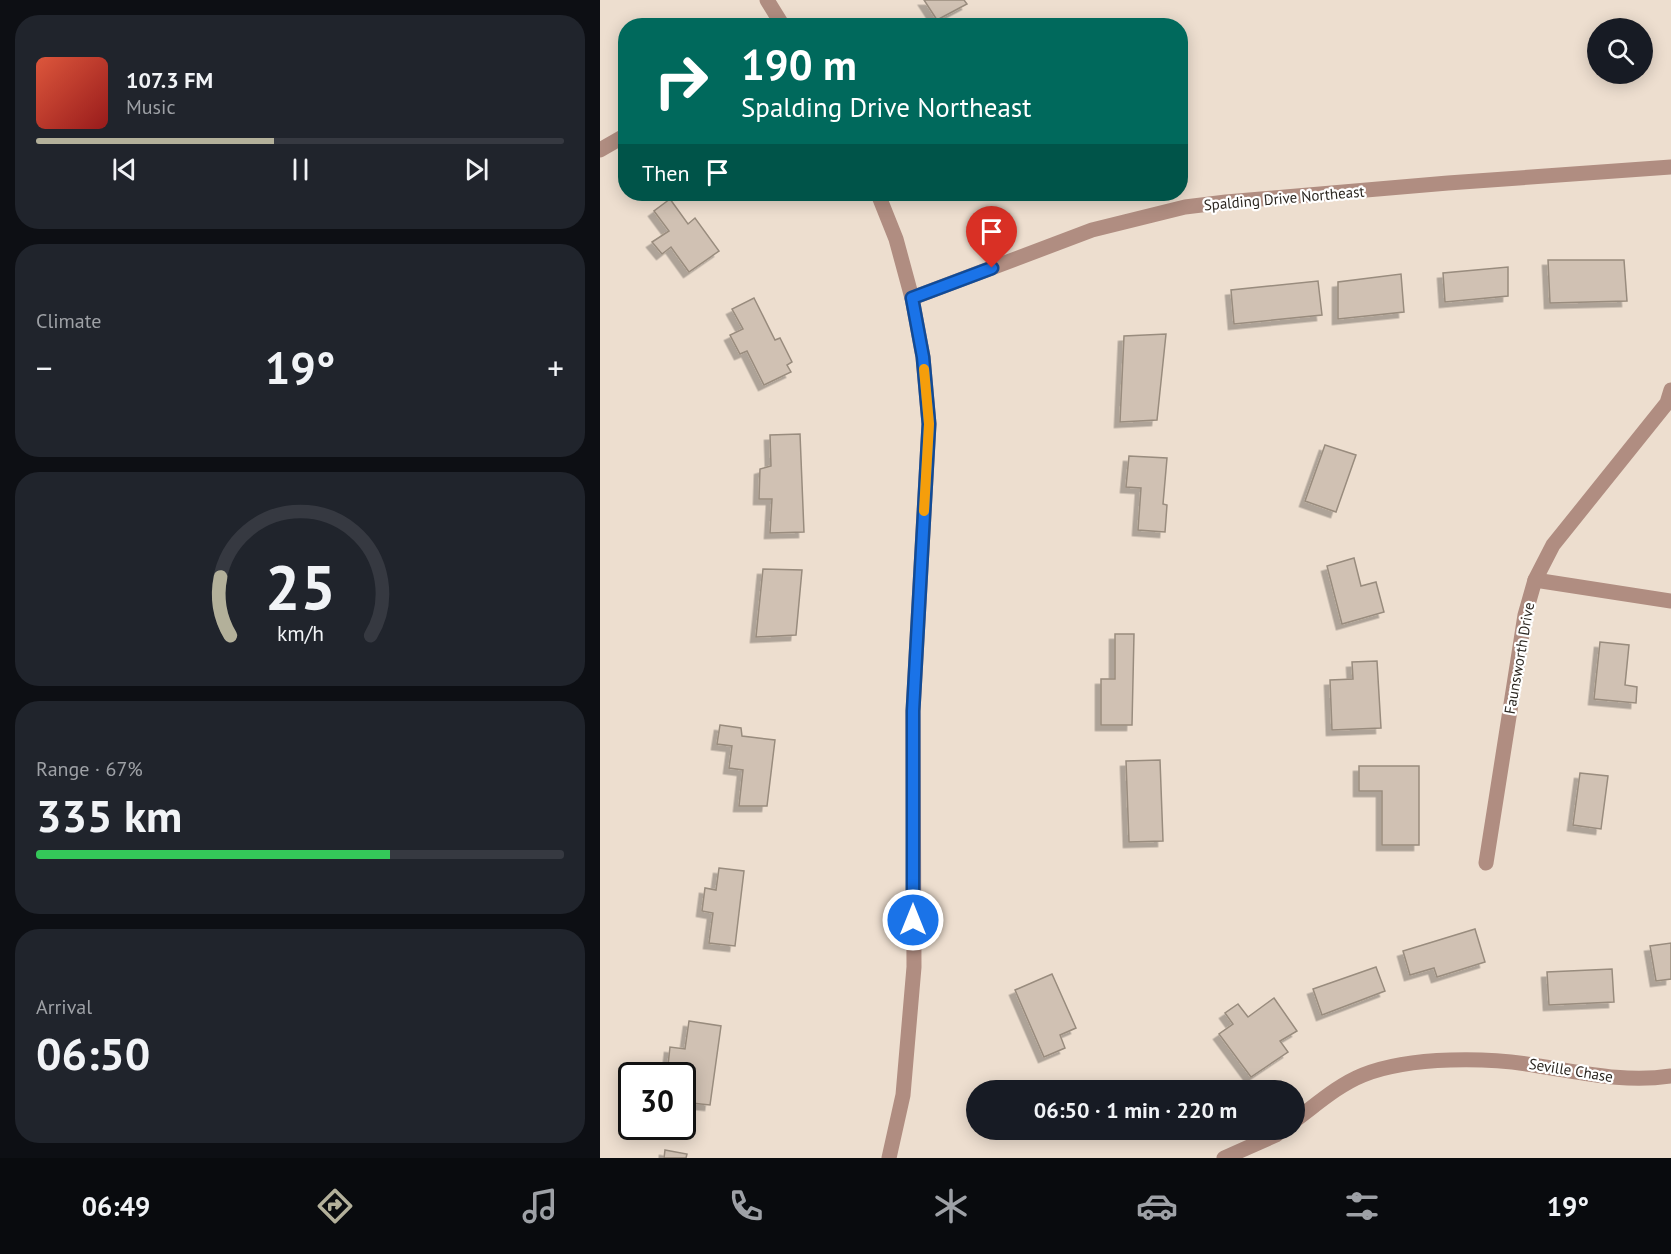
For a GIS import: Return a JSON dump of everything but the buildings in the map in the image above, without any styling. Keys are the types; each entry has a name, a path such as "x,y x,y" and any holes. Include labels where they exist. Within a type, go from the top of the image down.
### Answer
{"street":[{"path":"767,0 778,18"},
{"path":"600,150 618,140"},
{"name":"Spalding Drive Northeast","path":"912,298 1092,230 1185,207 1671,167"},
{"path":"881,201 896,239 912,298 923,357 929,424 913,711 914,967 903,1095 889,1158"},
{"name":"Faunsworth Drive","path":"1486,863 1525,615 1535,579 1553,545 1667,402 1671,390"},
{"path":"1535,579 1671,601"},
{"name":"Seville Chase","path":"1305,1113 1361,1075 1388,1067 1428,1062 1509,1061 1614,1078 1648,1079 1671,1076"},
{"path":"1224,1158 1265,1140"}],"slow traffic":[{"path":"924,369 929,424 924,511"}],"route":[{"path":"913,920 913,711 929,424 923,357 912,298 992,268"}]}
